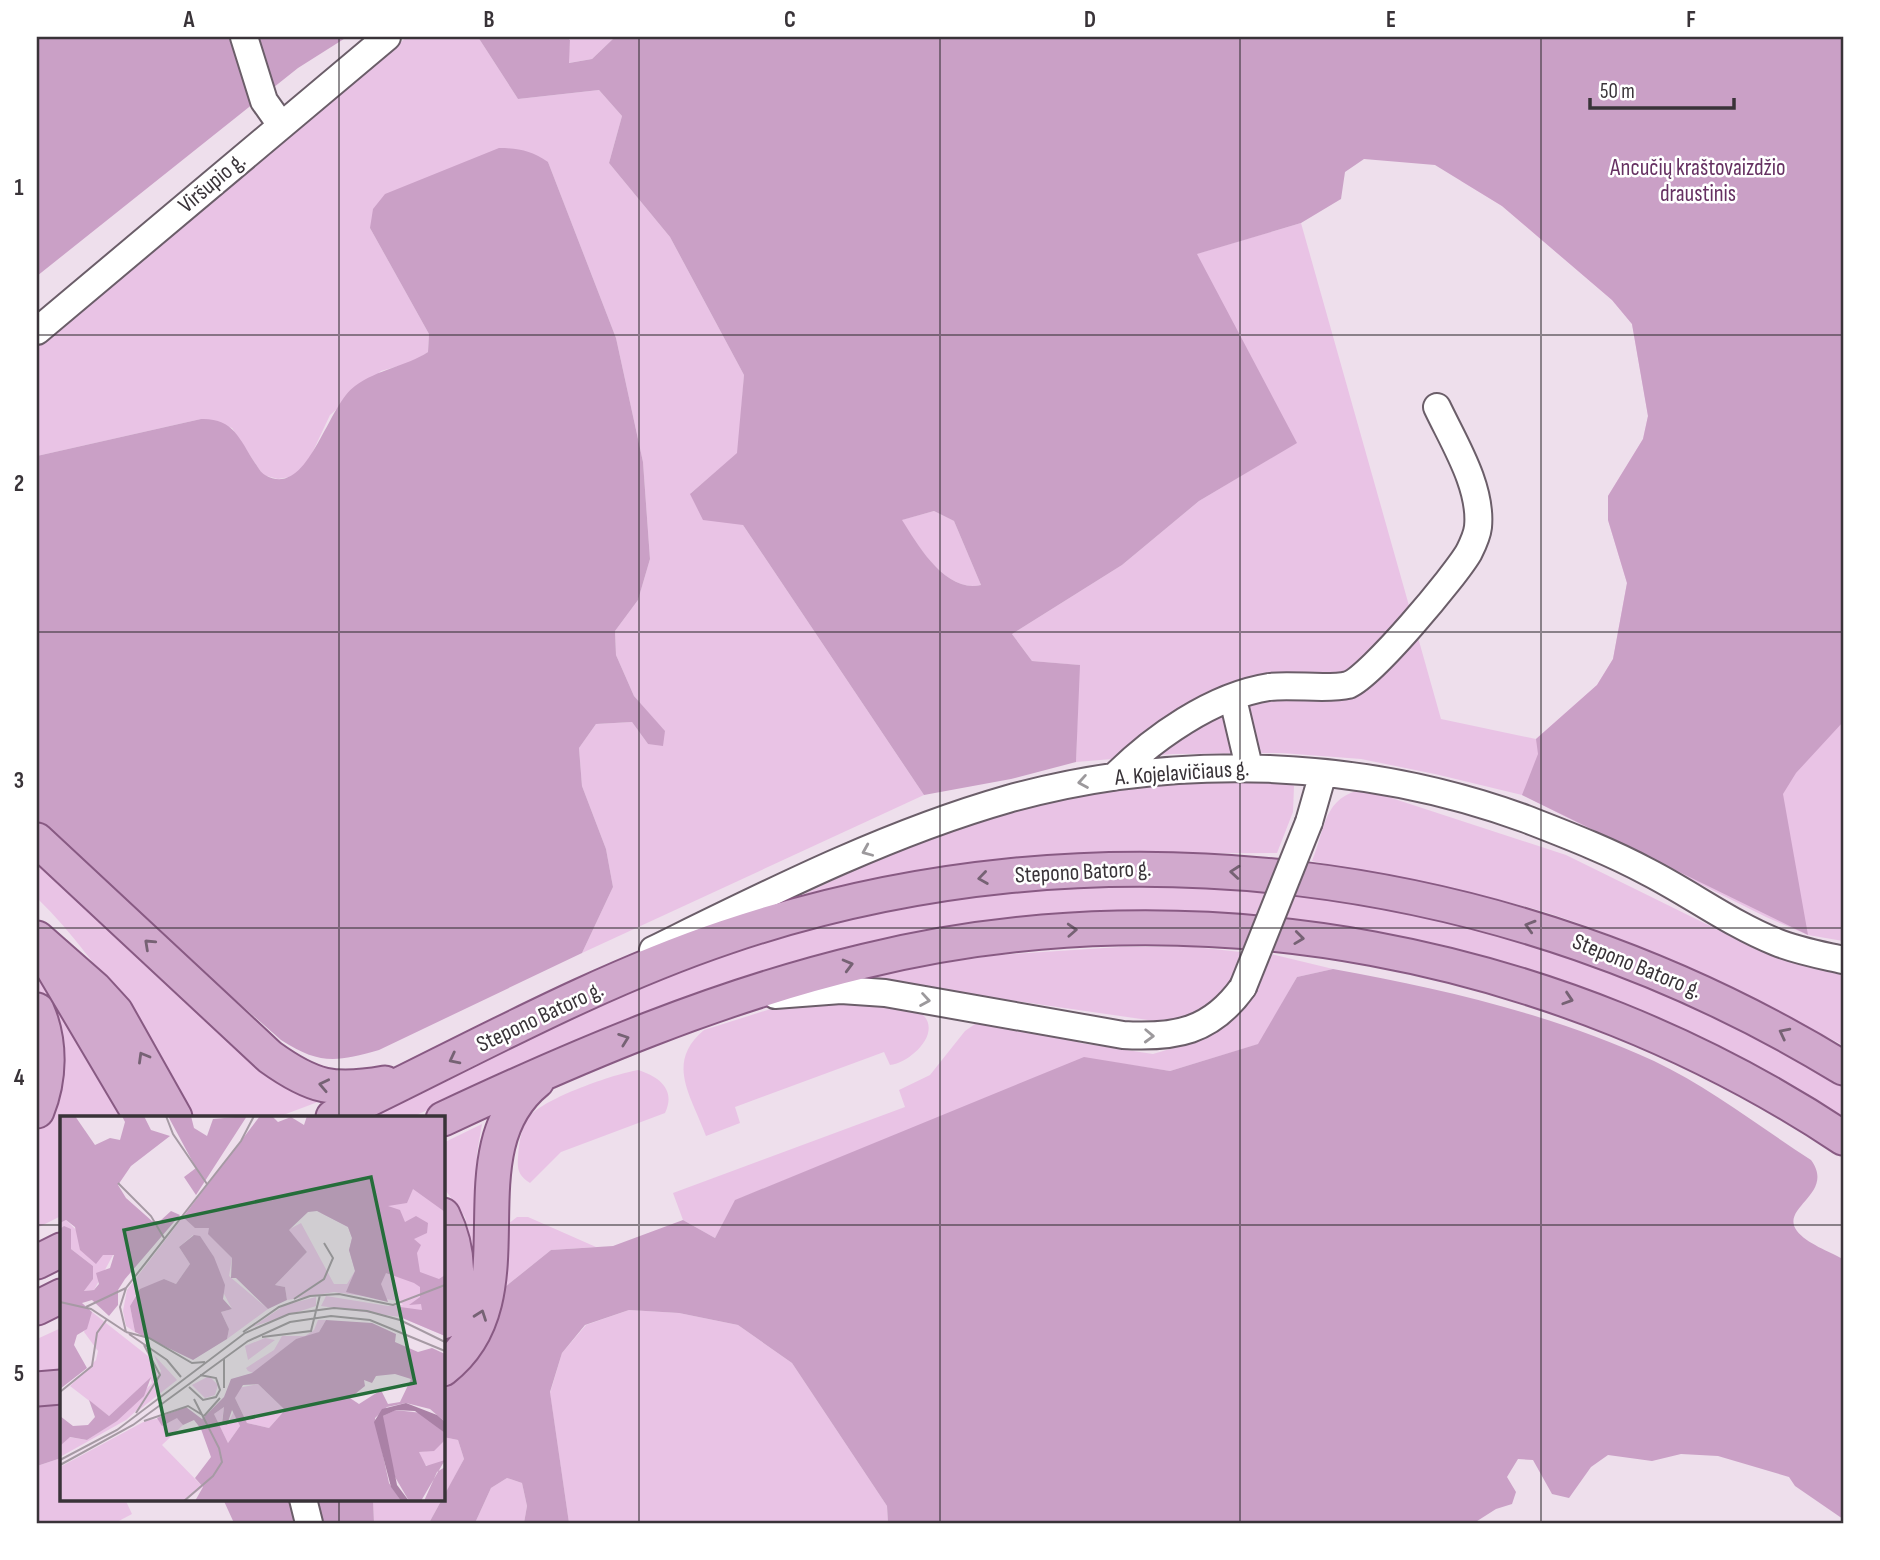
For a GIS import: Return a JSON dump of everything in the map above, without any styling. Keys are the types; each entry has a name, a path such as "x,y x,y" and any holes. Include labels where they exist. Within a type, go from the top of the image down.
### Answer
{"main road":[{"path":"37,840 270,1057 291,1073 324,1087 350,1089 415,1078"},
{"name":"Stepono Batoro g.","path":"335,1116 536,1017 647,968 724,938 791,917 894,893 986,878 1072,870 1218,870 1331,882 1409,895 1560,935 1643,966 1738,1009 1843,1068"},
{"path":"444,1119 561,1064 735,998 877,958 935,946 1057,931 1152,927 1306,939 1449,964 1582,1004 1650,1032 1747,1080 1843,1139"},
{"path":"37,939 140,1116"},
{"path":"37,939 95,989 116,1012 174,1116"},
{"path":"37,1010 46,1046 47,1065 37,1111"},
{"path":"444,1368 470,1340 483,1315 490,1286 496,1156 501,1130 507,1115 521,1098 561,1064"},
{"path":"444,1218 455,1247 457,1279 450,1311 444,1320"},
{"path":"37,1262 60,1250"},
{"path":"37,1308 60,1296"},
{"path":"37,1389 60,1387"}],"street":[{"path":"244,37 264,100 281,125"},
{"name":"Viršupio g.","path":"37,331 387,37"},
{"path":"1114,777 1134,757 1199,714 1233,699 1267,688 1349,685 1376,666 1468,554 1478,529 1474,492 1437,407"},
{"path":"1233,699 1249,767"},
{"name":"A. Kojelavičiaus g.","path":"536,1017 631,961 740,907 939,822 1008,799 1114,777 1181,769 1249,767 1323,773 1367,778 1464,799 1524,818 1646,871 1753,932 1806,952 1843,960"},
{"path":"735,998 841,990 884,993 1123,1035 1160,1037 1184,1032 1219,1014 1243,987 1309,822 1323,773"},
{"path":"303,1500 309,1523"}],"green space":[{"path":"37,37 347,37 298,68 37,276"},
{"path":"407,37 478,37 518,99 599,90 622,116 609,163 670,237 744,375 738,453 691,493 743,525 924,795 582,953 613,887 606,849 582,786 579,748 596,724 632,722 648,744 665,732 634,696 616,655 615,631 638,600 650,559 643,462 616,338 548,162 370,228 429,334 428,352 413,362 381,371 330,415 308,462 295,476 278,479 263,475 232,428 201,419 37,456 37,345"},
{"path":"478,37 567,37 570,40 569,63 592,59 615,37 1843,37 1843,722 1796,773 1783,794 1808,935 1522,795 1538,754 1536,739 1597,685 1613,659 1627,583 1608,520 1608,496 1643,439 1648,416 1632,324 1612,300 1502,206 1435,165 1364,159 1345,172 1341,199 1301,223 1197,254 1297,443 1199,501 1122,565 1012,634 1032,661 1080,665 1076,762 1011,779 924,795 743,525 703,520 690,494 737,453 744,375 670,237 609,163 622,116 599,90 518,99","holes":["934,511 954,521 981,585 968,586 944,575 925,554 902,520"]},
{"path":"567,37 615,37 592,59 568,63 570,40"},
{"name":"Ancučių kraštovaizdžio draustinis","path":"1843,37 1843,941 1808,935 1766,917 1522,795 1435,774 1361,759 1282,753 1173,754 1076,762 1079,665 1032,661 1012,634 1122,565 1199,501 1296,443 1196,254 1301,223 1441,719 1536,739 1597,685 1613,659 1627,583 1608,520 1608,496 1643,439 1648,416 1632,324 1612,300 1502,206 1461,181"},
{"path":"499,148 525,151 548,162 616,338 643,462 650,559 638,600 615,631 616,655 634,696 665,731 663,746 648,744 632,722 596,724 579,748 582,786 606,849 613,887 582,953 379,1050 328,1059 307,1054 281,1040 37,826 37,456 201,419 221,422 234,431 264,474 280,479 293,475 305,463 335,412 355,386 428,352 429,334 370,228 373,209 385,194"},
{"path":"934,511 954,521 981,585 968,586 944,575 924,554 901,520"},
{"path":"1208,777 1279,780 1294,786 1293,812 1277,853 1093,854 994,862 777,907 913,845 1018,807 1092,791"},
{"path":"1364,789 1566,855 1759,950 1843,974 1843,1045 1676,963 1572,921 1476,894 1312,861 1333,806 1351,793"},
{"path":"37,851 331,1097 281,1116 191,1116 102,975 82,948 37,898"},
{"path":"1019,885 1268,885 1255,919 1077,916 488,1083 414,1116 367,1116 621,993 728,949 830,919"},
{"path":"1297,890 1498,931 1698,1004 1843,1082 1843,1125 1756,1071 1284,921"},
{"path":"1120,947 1194,947 1241,952 1229,982 1217,1000 1199,1012 1169,1023 848,977 998,955"},
{"path":"1271,954 1333,969 1297,977 1259,1044 1170,1071 1084,1058 736,1200 715,1238 683,1220 673,1193 905,1107 899,1090 930,1075 965,1031 982,1019 1074,1036 1080,1043 1153,1054 1207,1038 1230,1023 1256,993"},
{"path":"1333,969 1496,1005 1576,1030 1615,1044 1674,1071 1811,1160 1817,1172 1817,1182 1793,1222 1797,1231 1806,1239 1843,1259 1843,1519 1795,1486 1789,1477 1718,1456 1681,1454 1652,1461 1608,1455 1591,1467 1569,1498 1552,1494 1533,1460 1518,1459 1507,1477 1516,1492 1512,1504 1496,1509 1474,1523 888,1523 887,1506 792,1363 738,1325 679,1313 629,1310 585,1325 562,1353 550,1392 569,1523 524,1523 527,1506 522,1483 507,1478 491,1488 475,1523 429,1523 444,1500 464,1459 458,1440 444,1437 444,1388 469,1369 487,1344 505,1287 551,1250 613,1246 683,1220 715,1238 735,1200 1084,1057 1170,1071 1258,1044 1297,977"},
{"path":"37,975 83,1042 123,1116 60,1116 60,1216 37,1228 37,1127 47,1015 37,988"},
{"path":"857,1000 899,1004 915,1009 927,1021 927,1037 915,1053 898,1063 890,1065 884,1052 735,1107 740,1123 706,1136 688,1093 684,1067 692,1042 704,1030 777,1007"},
{"path":"638,1070 653,1076 664,1086 669,1098 665,1113 561,1152 530,1183 523,1178 518,1169 518,1152 523,1130 530,1116 564,1095 613,1076"},
{"path":"482,1124 477,1153 474,1253 465,1217 444,1188 444,1143"},
{"path":"517,1217 528,1217 596,1247 551,1250 505,1287 508,1224"},
{"path":"629,1310 679,1313 738,1325 792,1363 887,1506 888,1523 569,1523 550,1393 562,1353 586,1325"},
{"path":"60,1328 60,1381 37,1383 37,1339"},
{"path":"60,1397 60,1458 37,1466 37,1400"},
{"path":"444,1437 458,1440 464,1459 444,1496"},
{"path":"60,1458 60,1500 125,1500 132,1514 115,1523 37,1523 37,1466"},
{"path":"507,1478 522,1483 527,1506 524,1523 475,1523 491,1488"},
{"path":"223,1500 373,1500 374,1523 234,1523"},
{"path":"373,1500 441,1500 429,1523 374,1523"}]}
